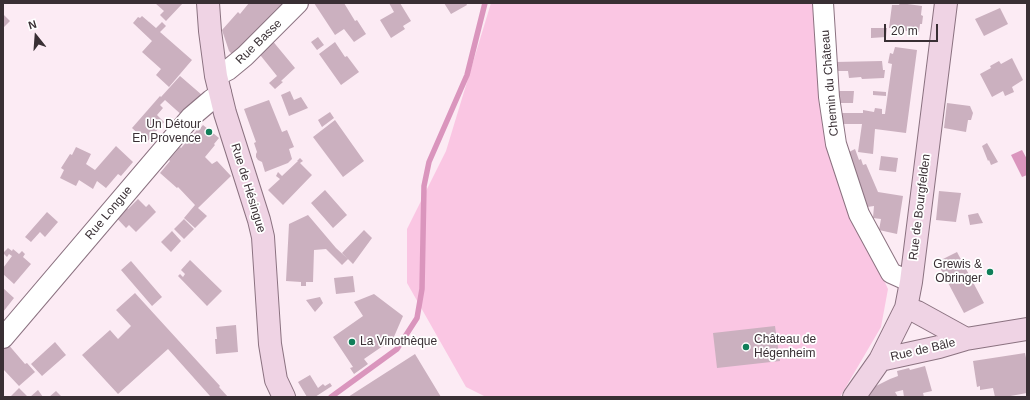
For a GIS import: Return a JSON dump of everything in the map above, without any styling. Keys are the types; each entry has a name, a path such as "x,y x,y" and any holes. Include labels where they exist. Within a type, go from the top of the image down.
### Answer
{"main road":[{"name":"Rue de Hésingue","path":"208,3 210,31 225,113 263,237 270,344 276,380 284,397"},
{"name":"Rue de Bourgfelden","path":"854,397 880,360 906,308 911,282 946,3"},
{"name":"Rue de Bâle","path":"906,308 917,312 966,340"},
{"name":"Rue de Bâle","path":"880,360 966,340 1027,329"}],"street":[{"name":"Rue Basse","path":"219,85 228,70 245,56 298,3"},
{"name":"Chemin du Château","path":"823,3 829,97 836,144 859,214 891,273 911,282"},
{"name":"Rue Longue","path":"3,338 191,117 211,100 219,85"}],"shaded area":[{"path":"491,3 816,3 844,194 888,289 881,327 840,397 486,397 466,387 407,283 407,229 446,151"},
{"path":"1022,150 1027,159 1027,175 1022,177 1011,155"}],"building":[{"path":"155,3 183,3 166,21 160,15 164,11"},
{"path":"249,3 287,3 236,58 229,51 222,30 238,12 240,14"},
{"path":"314,3 344,3 355,21 357,20 366,34 354,42 344,29 335,35"},
{"path":"389,3 400,3 411,21 403,26 405,29 391,38 380,20 394,12"},
{"path":"444,3 466,3 467,5 451,14"},
{"path":"900,3 922,6 921,15 923,16 919,32 889,28 892,5 899,5"},
{"path":"1000,8 1008,24 984,36 975,19"},
{"path":"3,14 10,21 3,28"},
{"path":"142,16 156,28 162,22 166,26 160,32 192,60 169,87 156,75 161,69 142,52 152,41 133,23 138,17 140,18"},
{"path":"871,28 887,28 886,37 871,38"},
{"path":"318,37 324,45 317,50 311,42"},
{"path":"271,39 295,68 275,89 269,83 277,76 257,51"},
{"path":"335,42 345,57 347,56 359,72 341,85 319,54"},
{"path":"895,47 917,50 906,133 875,129 873,154 858,152 862,124 840,124 838,113 863,113 863,110 874,112 875,108 882,109 882,114 885,114 892,64 888,63 890,53 893,54"},
{"path":"1012,58 1023,80 1012,87 1014,92 1005,96 1003,91 992,97 980,74 991,68 990,66 999,61 1001,64"},
{"path":"882,61 883,70 885,70 884,78 849,78 848,71 835,71 835,62"},
{"path":"180,76 202,95 184,117 165,100 160,105 163,108 157,115 164,122 147,142 132,128"},
{"path":"290,91 294,100 301,97 308,108 289,116 281,95"},
{"path":"839,91 854,91 853,103 839,103"},
{"path":"873,91 886,92 886,96 873,95"},
{"path":"269,100 282,132 287,130 294,147 289,149 292,159 288,163 265,172 262,162 256,157 257,152 254,143 256,142 244,109"},
{"path":"947,103 970,106 973,113 971,120 968,120 966,132 944,128"},
{"path":"330,112 334,118 322,127 318,120"},
{"path":"335,120 364,161 343,177 313,137"},
{"path":"203,125 219,138 205,157 212,164 217,161 231,176 198,208 207,216 195,228 184,218 195,205 178,187 177,188 160,173 180,147 181,148"},
{"path":"987,143 998,162 991,165 982,146"},
{"path":"116,146 133,162 121,176 118,174 106,188 97,181 93,189 79,180 76,186 60,178 64,170 61,168 70,154 72,155 76,147 91,154 86,164 95,170"},
{"path":"855,149 859,160 861,159 863,165 866,164 878,192 903,196 897,234 879,230 881,219 873,218 874,206 867,207 847,153"},
{"path":"881,156 898,158 896,172 879,170"},
{"path":"300,158 303,161 300,163 312,175 283,205 268,190 280,179 276,176 278,172 282,176"},
{"path":"325,190 347,215 333,228 311,203"},
{"path":"939,191 961,193 956,222 936,220"},
{"path":"138,199 146,207 149,204 156,212 136,232 129,225 126,228 112,213 122,203 128,209"},
{"path":"47,212 58,222 45,237 40,232 31,242 25,237"},
{"path":"978,213 983,223 970,225 968,215"},
{"path":"308,215 336,248 348,259 342,265 326,249 314,250 313,282 306,282 306,286 301,286 301,282 286,281 289,224"},
{"path":"184,219 194,229 184,239 174,229"},
{"path":"364,230 372,238 353,264 342,253"},
{"path":"172,231 181,241 171,252 161,242"},
{"path":"8,248 12,251 13,249 19,254 22,251 25,254 23,257 31,264 14,284 3,274 3,268 12,256 9,254 7,257 3,253"},
{"path":"957,252 984,303 964,313 937,262"},
{"path":"190,260 222,291 207,306 178,276 180,274 183,277 185,274 181,270"},
{"path":"131,261 162,297 152,306 121,270"},
{"path":"353,276 355,292 336,294 334,278"},
{"path":"3,288 14,298 3,312"},
{"path":"135,293 220,386 219,387 228,397 208,397 210,396 168,349 118,394 82,355 110,330 118,339 131,326 116,310"},
{"path":"374,294 403,316 393,339 364,359 368,364 354,374 350,368 353,367 333,337 363,316 354,302"},
{"path":"320,297 323,303 315,312 306,300"},
{"path":"236,325 238,352 216,354 216,327"},
{"name":"Château de Hégenheim","path":"775,326 780,361 717,368 713,333"},
{"path":"55,342 66,355 42,376 31,364"},
{"path":"7,343 25,364 27,363 35,372 19,386 3,369 3,346"},
{"path":"1025,353 1027,363 1027,393 1005,397 995,397 993,388 980,390 980,386 977,387 973,361"},
{"path":"415,354 441,397 348,397"},
{"path":"925,366 932,391 923,393 924,397 904,397 903,390 895,392 898,397 866,397 872,388 898,376 897,371 909,368 910,370"},
{"path":"310,375 318,388 323,384 325,386 330,383 332,386 315,397 307,397 298,382"},
{"path":"19,388 28,397 10,397"},
{"path":"38,390 43,397 30,397"},
{"path":"56,391 62,397 49,397"}],"waterway":[{"path":"331,397 397,349 417,318 422,289 424,186 429,162 467,75 485,3"}],"place":[{"name":"Un Détour En Provence","path":"209,132"},
{"name":"Grewis & Obringer","path":"990,272"},
{"name":"La Vinothèque","path":"352,342"},
{"name":"Château de Hégenheim","path":"746,347"}]}
